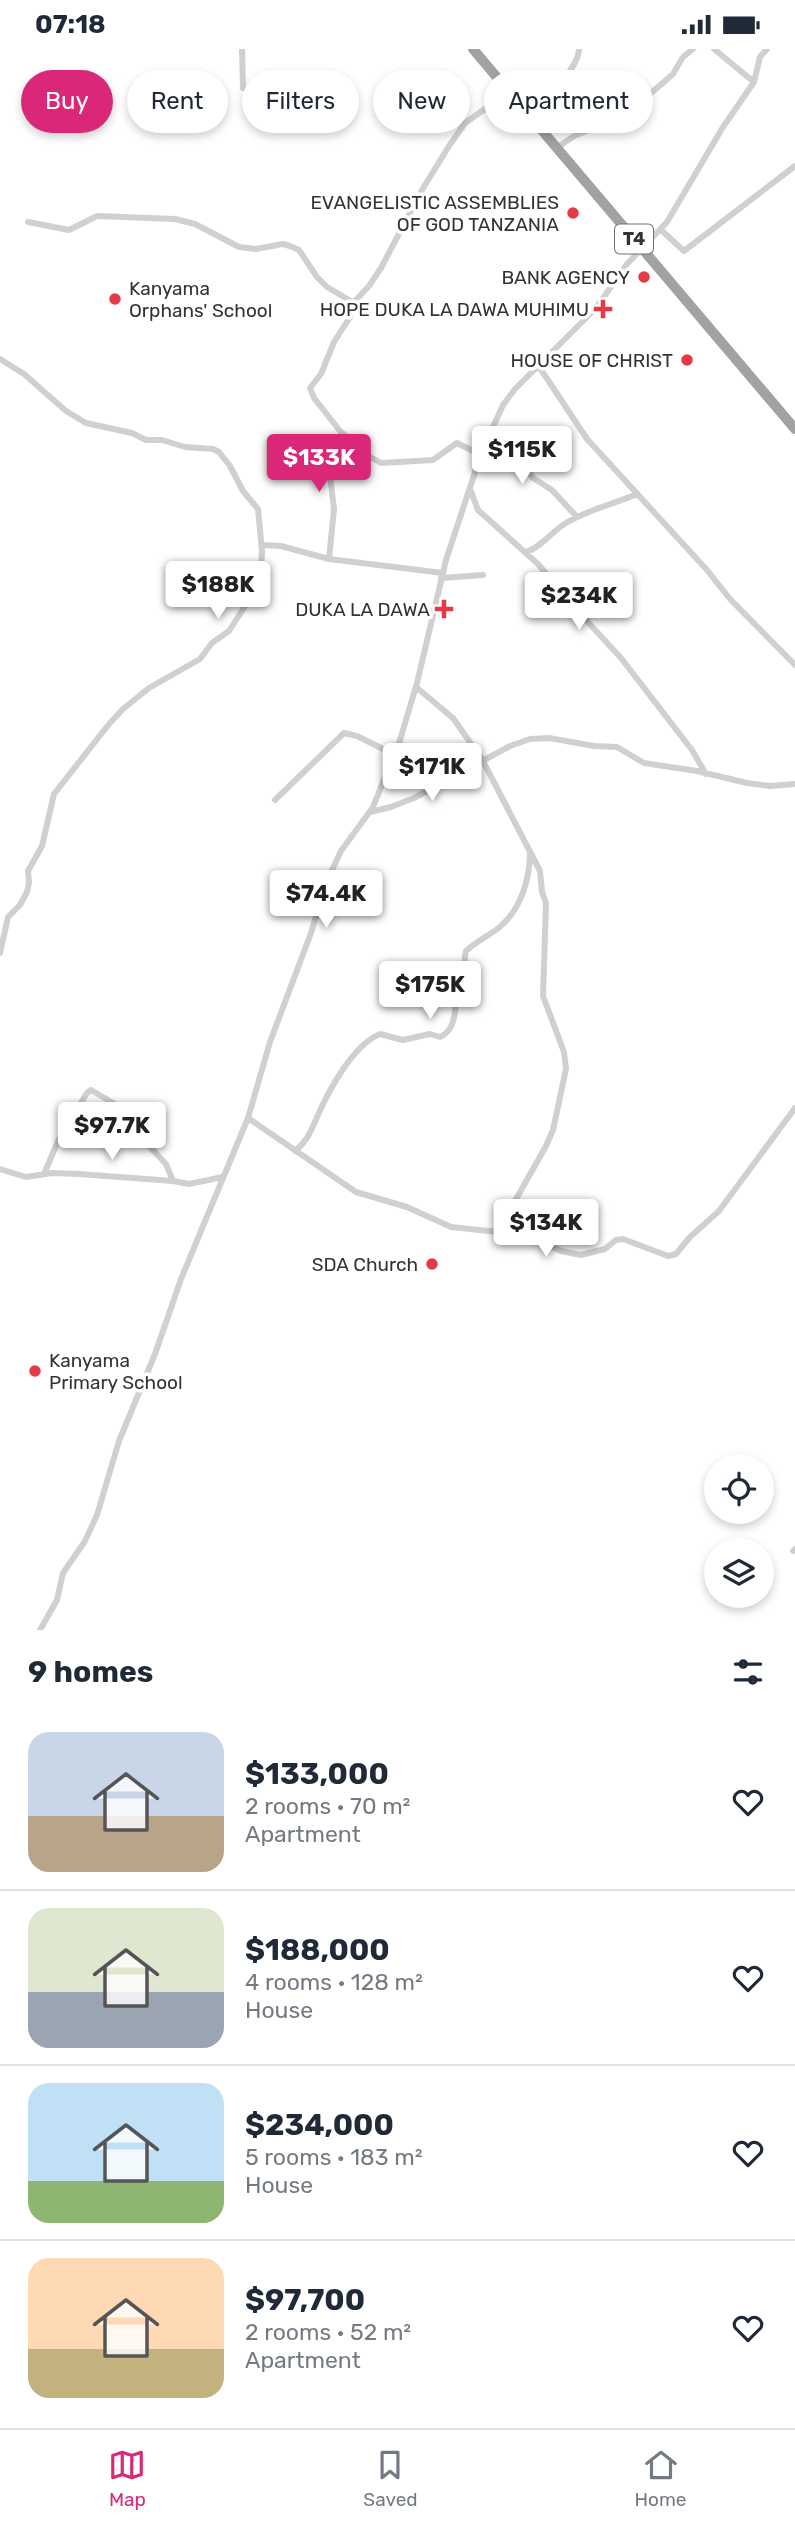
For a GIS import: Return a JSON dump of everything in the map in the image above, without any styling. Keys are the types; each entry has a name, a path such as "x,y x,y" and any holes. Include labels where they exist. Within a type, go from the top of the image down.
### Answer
{"highway":[{"name":"T4","path":"474,49 491,70"},
{"name":"T4","path":"545,133 795,429"}],"street":[{"path":"242,49 243,70"},
{"path":"569,70 577,59 579,49"},
{"path":"558,148 574,136 594,128 628,102 643,100 673,74 683,57 693,49"},
{"path":"714,49 754,82"},
{"path":"40,1630 57,1600 63,1573 85,1541 97,1515 119,1440 151,1365 180,1279 248,1118 270,1042 311,933 326,883 341,851 370,812 404,728 442,575 492,428 509,397 596,308 627,264 660,229 754,82 760,57 767,49"},
{"path":"482,451 473,451 457,443 433,460 385,463 366,455 349,440 314,398 310,388 321,375 334,342 350,317 354,303 381,268 422,190 457,132 484,109"},
{"path":"660,229 684,251 795,166"},
{"path":"28,222 69,230 97,216 175,219 195,224 239,247 256,249 283,244 299,250 327,287 354,303"},
{"path":"0,359 24,375 66,411 86,423 132,433 146,440 162,440 185,447 219,452 243,491 258,509 262,545 261,570 254,592 229,631 212,643 200,659 149,688 129,704 108,724 54,794 42,846 28,871 27,892 20,905 8,917 0,953"},
{"path":"538,365 587,439 708,570 730,599 795,666"},
{"path":"492,428 507,443 535,481 552,491 577,517"},
{"path":"329,559 334,509 330,476 343,457 349,440"},
{"path":"470,489 480,512 526,552 634,674 692,750 706,774"},
{"path":"526,552 540,546 554,531 577,517 637,494"},
{"path":"262,545 281,546 329,559 442,575 483,575"},
{"path":"416,687 453,717 483,761 540,871 546,903 543,996 564,1052 566,1069 554,1130 497,1233"},
{"path":"275,800 344,733 350,733 393,754"},
{"path":"370,812 414,798 523,740 549,739 617,747 644,763 770,786 795,784"},
{"path":"295,1151 307,1140 332,1089 363,1044 380,1034 403,1040 430,1034 440,1037 446,1032 456,1016 459,993 466,980 464,955 503,924 511,913 529,875 530,850"},
{"path":"44,1174 58,1141 91,1090 152,1126 153,1134 149,1146 166,1164 173,1181"},
{"path":"248,1118 360,1194 407,1206 459,1230 538,1240 571,1254 593,1252 623,1239 640,1247 673,1256 719,1211 795,1108"},
{"path":"0,1169 21,1176 79,1174 195,1184 223,1177"}],"place":[{"name":"EVANGELISTIC ASSEMBLIES OF GOD TANZANIA","path":"573,213"},
{"name":"BANK AGENCY","path":"644,277"},
{"name":"Kanyama Orphans' School","path":"115,299"},
{"name":"HOPE DUKA LA DAWA MUHIMU","path":"603,309"},
{"name":"HOUSE OF CHRIST","path":"687,360"},
{"name":"DUKA LA DAWA","path":"444,609"},
{"name":"SDA Church","path":"432,1264"},
{"name":"Kanyama Primary School","path":"35,1371"}]}
